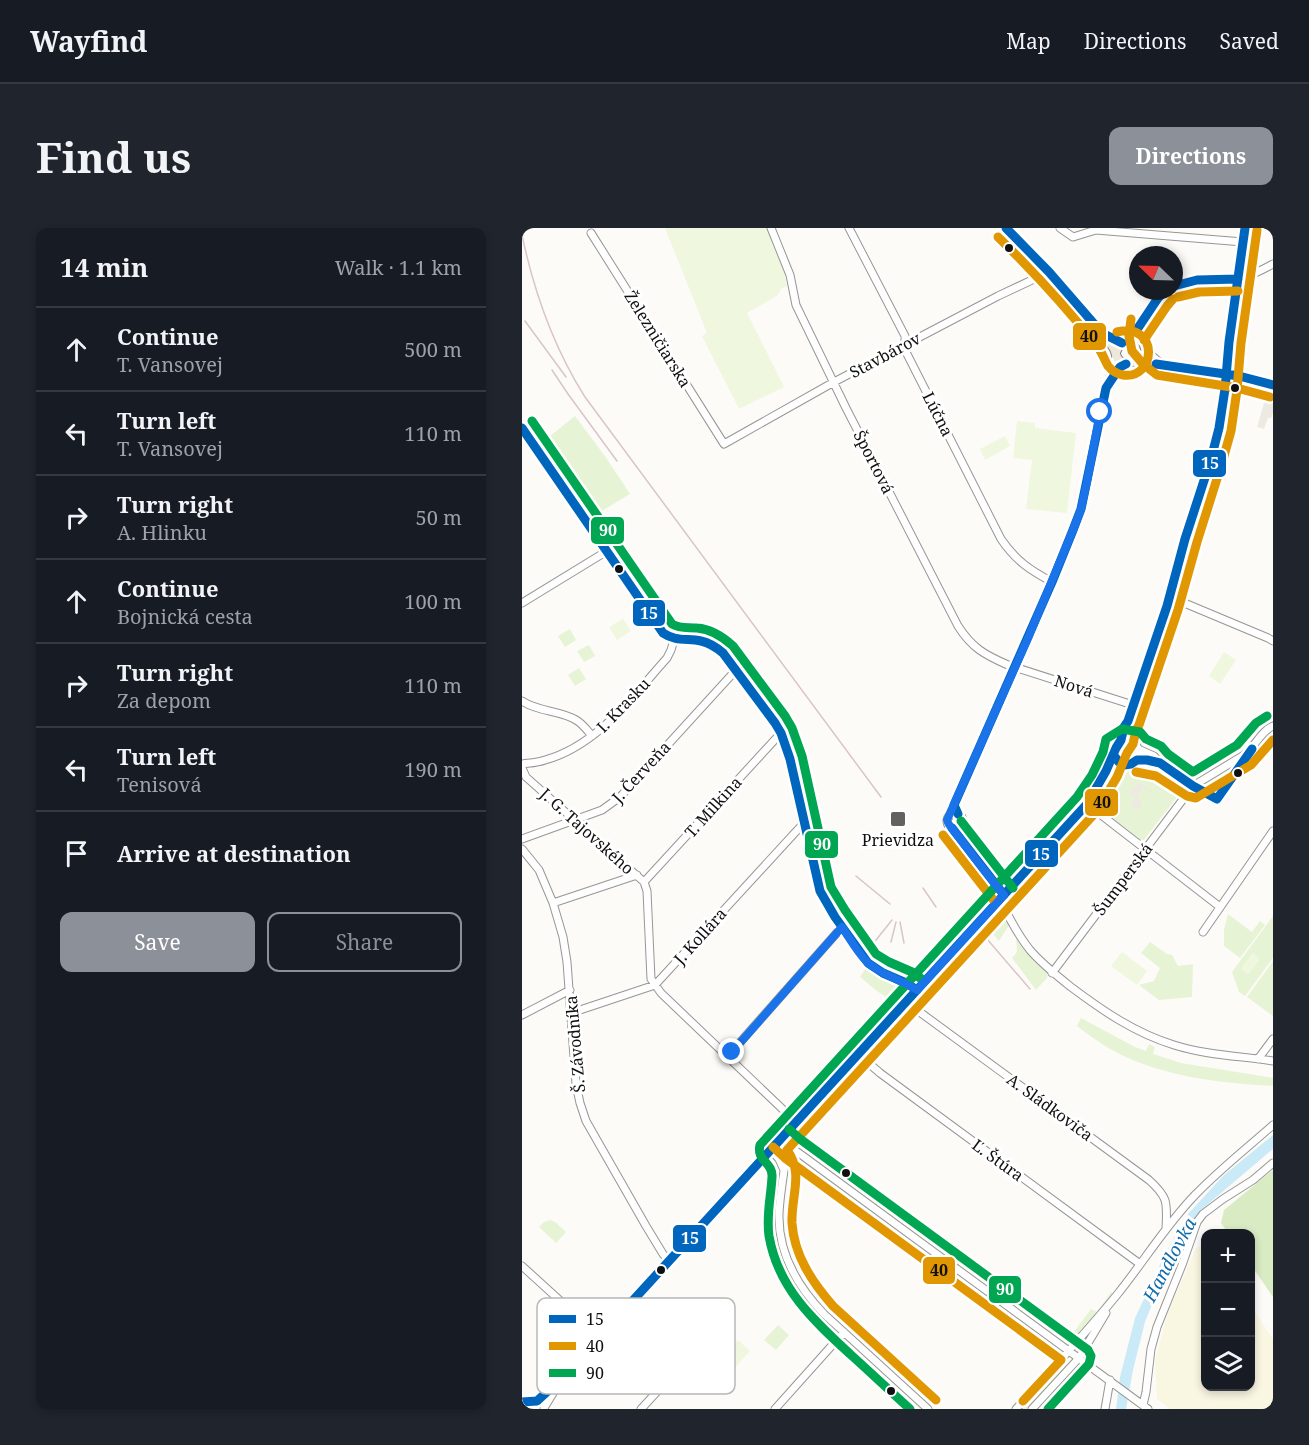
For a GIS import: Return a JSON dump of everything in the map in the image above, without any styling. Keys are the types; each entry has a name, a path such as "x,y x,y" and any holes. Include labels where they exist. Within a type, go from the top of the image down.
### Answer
{"main road":[{"path":"1006,228 1049,272 1102,333 1119,361 1220,372"},
{"path":"1102,333 1130,346 1159,364"},
{"path":"1116,353 1118,346 1130,346"},
{"path":"1129,363 1136,359 1130,346"}],"street":[{"name":"Športová","path":"771,228 788,269 795,305 958,626 967,641 989,657 1015,667"},
{"name":"Lúčna","path":"849,228 905,336 906,353 1001,539 1024,565 1052,582"},
{"path":"1060,228 1073,237 1096,230 1243,242"},
{"path":"1130,741 1128,721 1170,597 1185,538 1219,428 1245,228"},
{"name":"Železničiarska","path":"591,233 724,444"},
{"path":"1183,282 1238,279 1273,264"},
{"name":"Stavbárov","path":"724,444 905,344 1049,272"},
{"path":"1130,346 1138,328 1157,300"},
{"path":"1143,320 1141,336 1143,346 1159,364"},
{"path":"1116,353 1115,363 1103,397 1081,509 1052,582 947,822 1002,897 1015,928 1030,950 1052,972 1106,1013 1154,1038 1175,1046 1229,1057 1273,1061"},
{"path":"1107,386 1120,367 1129,363"},
{"path":"522,428 659,628 674,640 698,640 715,646 736,670 781,733 790,759 820,891 868,963 917,990"},
{"path":"522,603 607,551"},
{"path":"1170,597 1273,641"},
{"name":"I. Krasku","path":"522,766 559,755 592,736 608,723 667,658 674,640"},
{"name":"Nová","path":"1015,667 1133,705"},
{"name":"J. Červeňa","path":"522,839 611,805 736,670"},
{"path":"522,701 529,706 578,721 592,736"},
{"path":"1121,742 1124,724 1128,721"},
{"path":"1138,749 1154,756 1160,763 1193,786 1244,755 1252,749 1268,728 1273,726"},
{"name":"T. Milkina","path":"644,882 781,733"},
{"path":"635,1298 1087,804 1102,781 1114,756 1115,747 1121,742 1130,741 1138,749 1137,760"},
{"path":"1114,756 1120,764 1130,765 1137,760 1160,763"},
{"path":"1102,781 1109,778 1120,764"},
{"name":"J. G. Tajovského","path":"522,766 526,777 644,882 647,891 651,979 655,985"},
{"name":"Šumperská","path":"1052,972 1193,786"},
{"path":"952,828 956,829 962,824 954,804"},
{"path":"1087,804 1220,907"},
{"path":"949,817 952,814 960,817 979,855 1010,888"},
{"name":"J. Kollára","path":"571,1013 655,985 802,825 806,825"},
{"path":"1203,932 1273,831"},
{"name":"Š. Závodníka","path":"522,849 539,870 553,903 563,937 570,990 576,1084 586,1121 646,1226 669,1261"},
{"path":"553,903 637,875"},
{"path":"728,1056 842,927"},
{"path":"655,985 796,1122"},
{"path":"522,1015 570,990"},
{"name":"A. Sládkoviča","path":"906,1002 1149,1180 1162,1192 1166,1201 1166,1229"},
{"path":"1258,1059 1273,1039"},
{"name":"Ľ. Štúra","path":"858,1054 880,1073 1140,1264"},
{"path":"1032,1409 1079,1358 1117,1296 1166,1229 1193,1197 1211,1178 1273,1125"},
{"path":"781,1138 1068,1352 1146,1407"},
{"path":"788,1144 779,1215 785,1253 795,1276 811,1300 928,1409"},
{"path":"771,1150 785,1171"},
{"path":"1146,1407 1151,1349 1157,1327 1197,1222 1203,1214 1253,1180 1273,1163"},
{"path":"522,1266 557,1298"},
{"path":"1016,1409 1117,1296"},
{"path":"774,1409 844,1332"},
{"path":"1105,1409 1112,1382"},
{"path":"537,1401 545,1394"},
{"path":"524,1404 537,1401 544,1408 552,1394"},
{"path":"641,1409 655,1394"}],"shaded area":[{"path":"1234,368 1273,379 1273,413 1271,418 1268,418 1264,429 1257,427 1266,396 1250,386 1244,392 1232,388 1230,382"},
{"path":"1139,782 1152,792 1143,788 1137,797 1143,803 1137,810 1130,805 1135,798 1129,794"},
{"path":"1201,1246 1201,1391 1255,1391 1255,1312 1273,1339 1273,1409 1170,1409 1157,1399 1155,1361 1168,1312 1196,1248"}],"green space":[{"path":"665,228 766,228 784,271 787,286 782,288 777,296 747,313 784,387 739,409 702,336 707,333"},
{"path":"575,416 630,494 592,517 571,484 568,485 562,479 539,445"},
{"path":"1017,421 1035,423 1035,428 1076,433 1067,513 1026,509 1032,460 1013,458"},
{"path":"1005,436 1010,446 985,460 980,449"},
{"path":"623,619 631,631 617,640 609,627"},
{"path":"570,629 576,640 565,647 558,636"},
{"path":"589,645 595,656 584,662 577,651"},
{"path":"1224,652 1236,660 1220,684 1209,676"},
{"path":"579,668 586,679 575,686 568,675"},
{"path":"1123,746 1129,746 1133,753 1129,760 1123,760 1119,756 1119,750"},
{"path":"1143,764 1153,766 1184,788 1143,841 1099,808 1100,801 1119,771 1129,770"},
{"path":"1222,773 1227,778 1217,790 1212,792 1204,786 1205,783"},
{"path":"1228,914 1252,932 1260,921 1265,925 1240,958 1224,946 1224,930"},
{"path":"996,915 1001,916 1009,925 999,941 986,926"},
{"path":"1273,916 1273,958 1245,996 1239,992 1232,972"},
{"path":"1016,937 1024,949 1048,973 1047,978 1036,990 1012,958 1017,952"},
{"path":"1150,942 1172,955 1178,966 1193,964 1192,997 1159,1000 1139,985 1154,981 1160,968 1141,953"},
{"path":"1122,952 1147,971 1137,985 1111,966"},
{"path":"1253,953 1259,960 1247,974 1241,968"},
{"path":"1273,961 1273,1016 1247,997"},
{"path":"866,968 901,988 903,996 895,1003 877,991 860,977"},
{"path":"1081,1018 1135,1047 1146,1051 1149,1044 1155,1047 1153,1054 1181,1063 1273,1078 1273,1086 1199,1078 1145,1065 1101,1044 1077,1026"},
{"path":"1273,1170 1273,1297 1255,1271 1255,1229 1225,1229 1221,1223 1224,1210"},
{"path":"550,1220 566,1232 556,1243 539,1227"},
{"path":"1111,1292 1113,1295 1074,1341 1065,1344 1091,1309 1097,1312"},
{"path":"778,1325 789,1335 776,1350 764,1340"},
{"path":"738,1340 750,1351 735,1368 735,1343"},
{"path":"1064,1361 1069,1365 1029,1409 1019,1409"}],"water":[{"name":"Handlovka","path":"1273,1135 1273,1149 1201,1210 1155,1297 1145,1322 1126,1409 1116,1409 1120,1377 1135,1318 1166,1252 1188,1214 1223,1176"}],"tunnel":[{"path":"1221,372 1273,385"}],"railway":[{"path":"522,235 546,319 585,397 881,797"},
{"path":"525,321 566,377"},
{"path":"552,370 617,461"},
{"path":"856,876 890,904"},
{"path":"923,888 936,907"},
{"path":"868,950 892,920"},
{"path":"891,942 896,922"},
{"path":"900,922 904,943"},
{"path":"987,939 1030,989"}],"transit line":[{"name":"15","path":"1006,228 1049,272 1102,333 1122,343"},
{"name":"15","path":"635,1298 1087,804 1106,771 1121,740 1167,606 1219,428 1245,228"},
{"name":"40","path":"936,1400 833,1306 811,1278 800,1257 793,1235 792,1213 796,1176 795,1167 787,1150 1096,812 1117,777 1133,744 1178,610 1231,431 1257,230"},
{"name":"40","path":"998,237 1073,317 1099,348 1108,366 1121,375 1134,374 1142,369 1147,361 1146,343 1141,335 1131,331 1117,332"},
{"name":"15","path":"1183,284 1197,280 1238,279"},
{"name":"40","path":"1183,296 1199,292 1238,291"},
{"name":"15","path":"1138,328 1157,300"},
{"name":"40","path":"1144,340 1172,300"},
{"name":"40","path":"1131,319 1129,336 1132,351 1157,375 1237,388 1270,397"},
{"name":"15","path":"958,814 954,805 1052,582 1081,509 1106,388 1120,367 1126,364"},
{"name":"15","path":"1156,364 1239,376 1273,385"},
{"name":"90","path":"532,421 672,624 707,630 729,642 785,716 802,756 831,887 876,954 923,980"},
{"name":"15","path":"522,428 663,633 677,639 704,642 723,653 775,723 790,759 820,891 835,917 868,963 917,990"},
{"name":"90","path":"910,1409 823,1329 799,1302 780,1272 769,1236 772,1172 760,1155 760,1145 1077,797 1092,775 1103,752 1106,739 1122,729 1140,732 1146,739 1161,746 1193,772 1237,745 1256,723 1267,716"},
{"name":"40","path":"1136,772 1156,776 1187,796 1196,798 1251,765 1273,740"},
{"name":"15","path":"1114,756 1124,765 1137,760 1160,763 1193,786 1217,799 1252,749"},
{"name":"90","path":"961,821 1013,888"},
{"name":"15","path":"952,828 1004,895"},
{"name":"40","path":"943,835 995,902"},
{"name":"90","path":"789,1129 1088,1350 1091,1356 1089,1364 1048,1409"},
{"name":"40","path":"773,1147 1061,1360 1023,1401"},
{"name":"15","path":"522,1402 537,1401 545,1394"}],"place":[{"name":"Prievidza","path":"898,819"}],"route":[{"path":"732,1052 842,927 868,963 917,990 1004,895 975,860 957,833 949,826 947,820 1029,636 1081,509 1100,412"}]}
